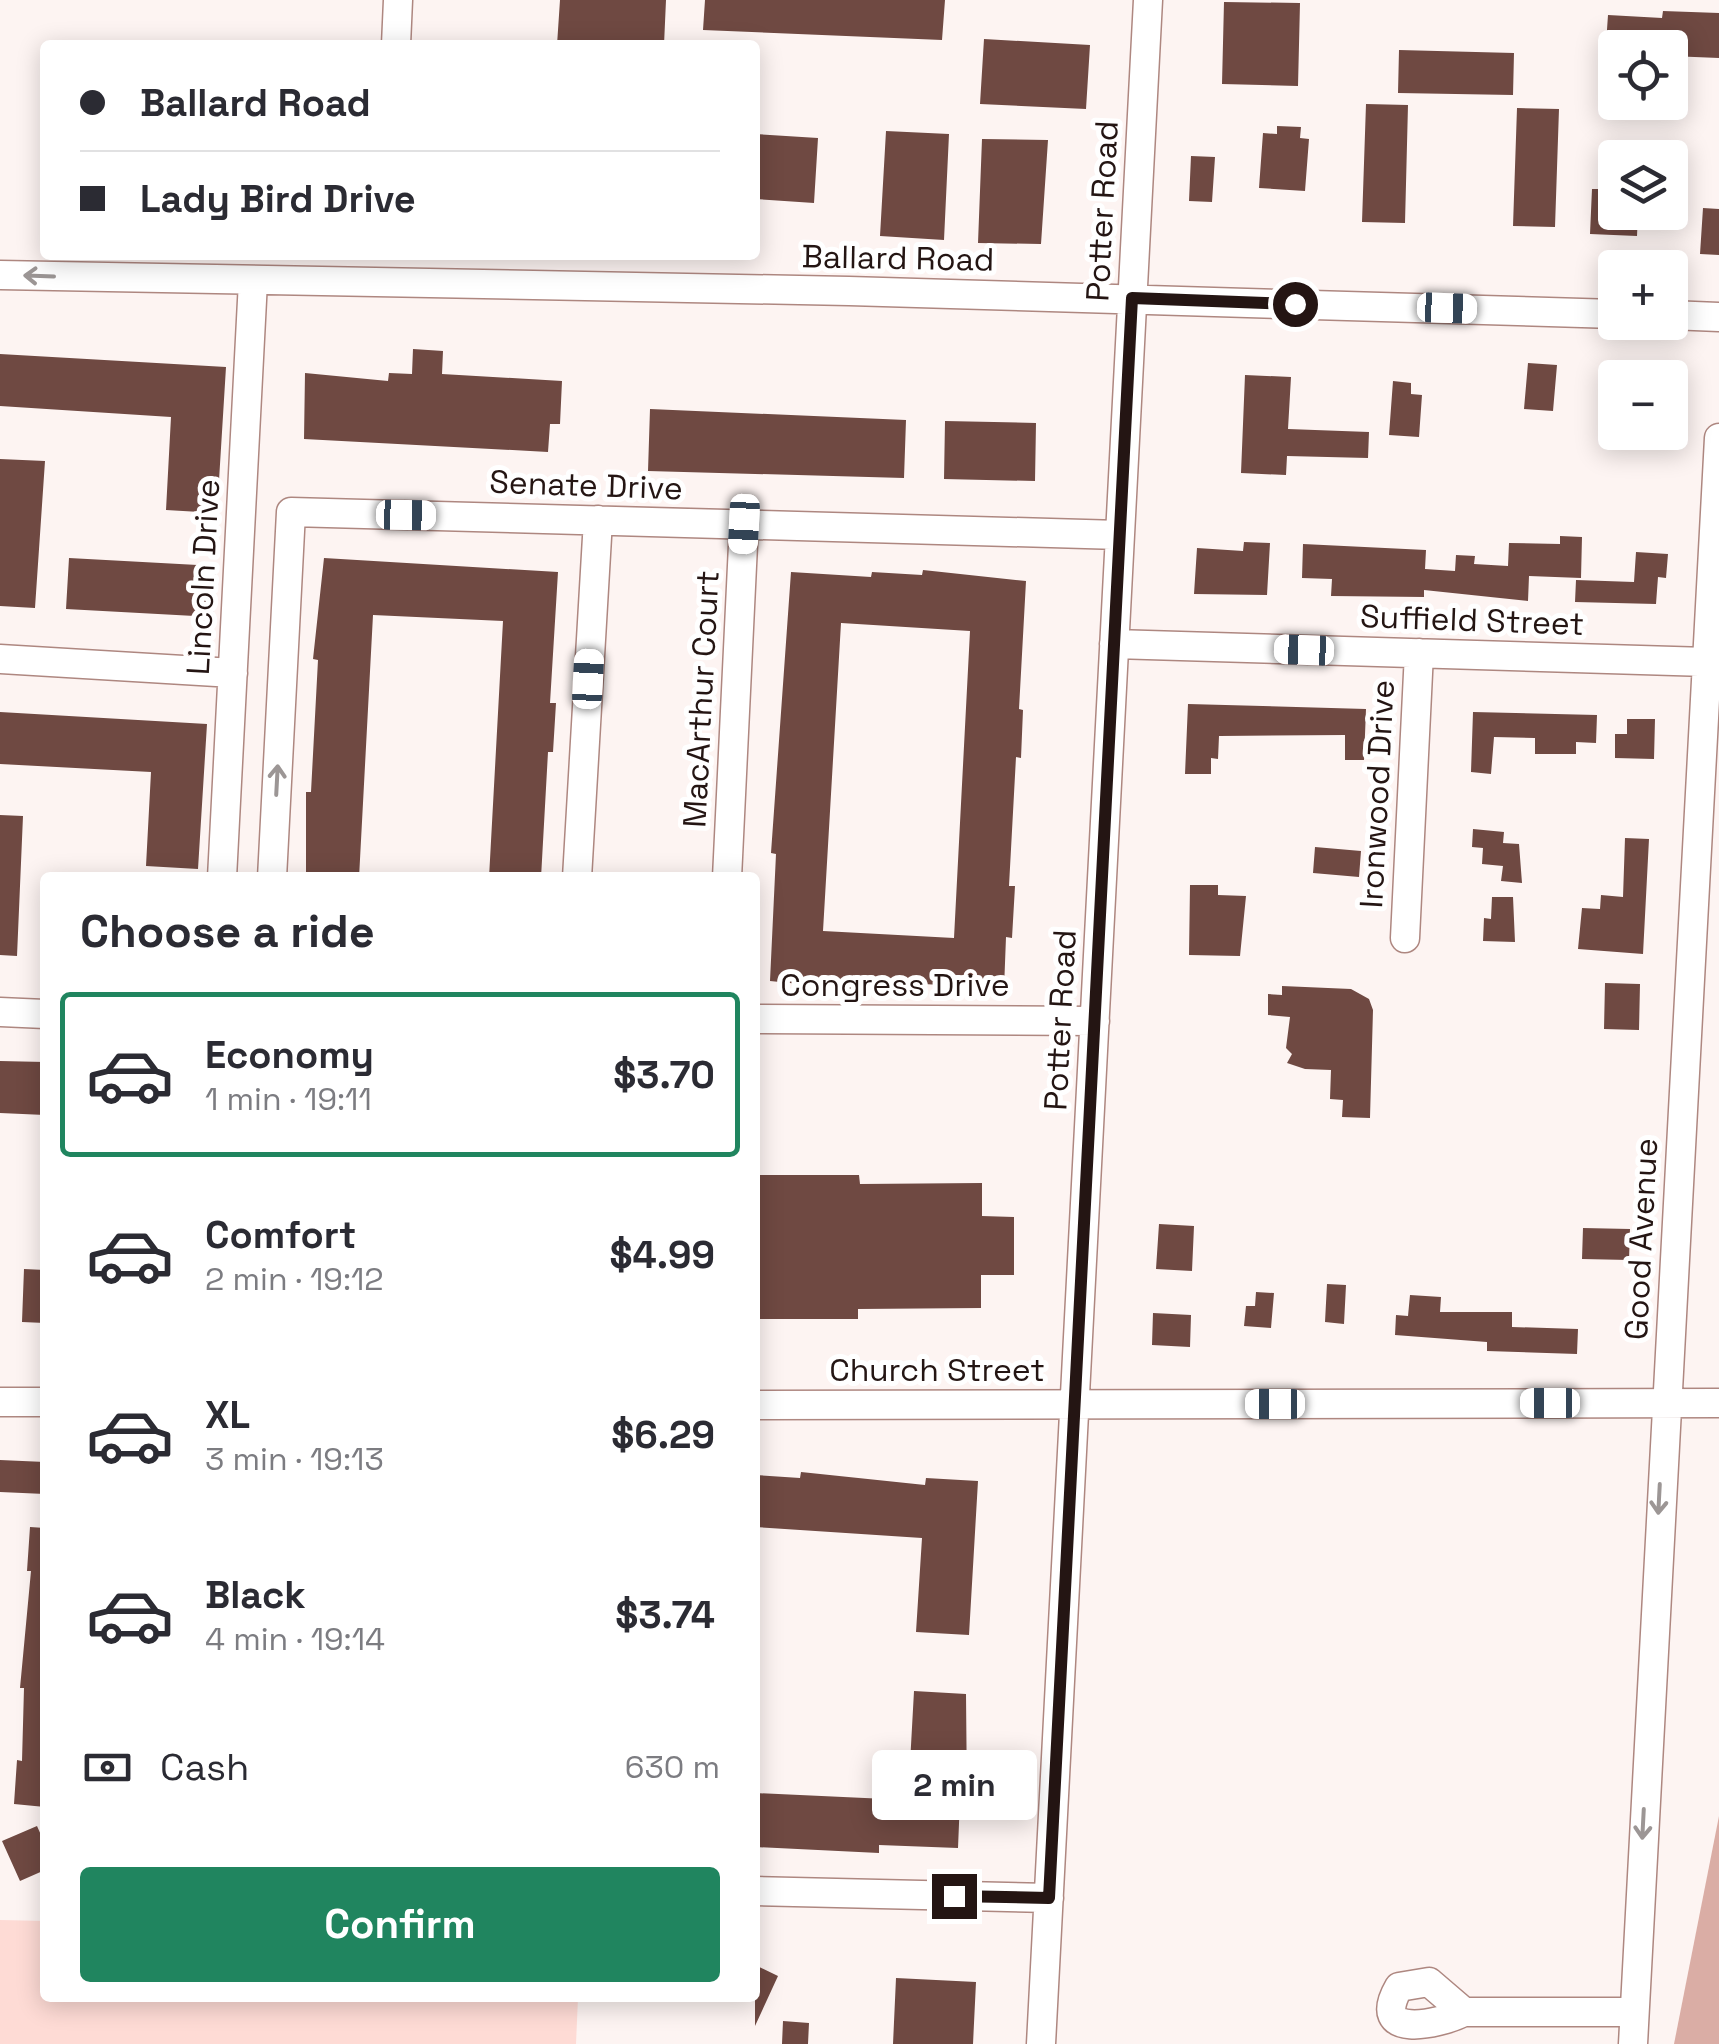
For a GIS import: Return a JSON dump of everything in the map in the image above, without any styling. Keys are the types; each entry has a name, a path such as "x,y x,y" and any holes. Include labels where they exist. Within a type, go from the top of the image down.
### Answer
{"street":[{"path":"396,40 398,0"},
{"name":"Potter Road","path":"1041,2044 1148,0"},
{"name":"Ballard Road","path":"0,274 253,280 386,268 1598,313"},
{"name":"Lincoln Drive","path":"222,872 253,280"},
{"path":"1688,316 1719,317"},
{"name":"Good Avenue","path":"1633,2044 1719,438"},
{"name":"Senate Drive","path":"272,872 290,512 1120,534"},
{"path":"576,872 598,520"},
{"name":"MacArthur Court","path":"726,872 744,524"},
{"name":"Suffield Street","path":"1114,644 1707,662"},
{"name":"Ironwood Drive","path":"1404,938 1419,653"},
{"path":"0,659 233,673"},
{"path":"1690,964 1719,964"},
{"path":"0,1012 40,1014"},
{"name":"Congress Drive","path":"760,1019 1095,1021"},
{"path":"0,1402 40,1402"},
{"name":"Church Street","path":"760,1405 1719,1403"},
{"path":"760,1891 1049,1898"},
{"path":"1464,2012 1634,2012"}],"shaded area":[{"path":"1719,1816 1719,2044 1674,2044"},
{"path":"0,1920 40,1921 40,2002 578,2002 576,2044 0,2044"}],"building":[{"path":"560,0 666,0 664,40 557,40"},
{"path":"705,0 945,0 942,40 703,30"},
{"path":"1224,2 1300,3 1298,86 1222,84"},
{"path":"1663,11 1719,13 1719,58 1688,57 1688,30 1607,30 1608,15 1662,18"},
{"path":"984,39 1090,45 1086,109 980,104"},
{"path":"1399,50 1514,53 1513,95 1398,93"},
{"path":"1366,104 1408,105 1405,223 1362,222"},
{"path":"1517,108 1559,109 1555,227 1513,226"},
{"path":"1277,126 1301,127 1300,138 1309,139 1305,191 1259,188 1263,133 1277,134"},
{"path":"886,131 949,134 944,240 880,236"},
{"path":"760,134 818,138 814,203 760,199"},
{"path":"982,139 1048,140 1041,244 978,243"},
{"path":"1191,156 1215,157 1212,202 1189,201"},
{"path":"1592,189 1598,189 1598,230 1637,230 1637,236 1590,234"},
{"path":"1703,208 1719,209 1719,255 1700,254"},
{"path":"413,349 443,351 442,374 562,381 560,424 550,424 548,452 304,439 305,373 388,381 389,373 412,374"},
{"path":"0,354 226,367 217,513 166,510 171,417 0,406"},
{"path":"1528,363 1557,365 1553,411 1524,409"},
{"path":"1245,375 1291,377 1288,429 1369,432 1368,458 1287,456 1286,475 1241,473"},
{"path":"1393,381 1411,383 1411,394 1422,395 1419,437 1389,435"},
{"path":"650,409 906,420 904,478 648,471"},
{"path":"945,421 1036,423 1035,481 944,479"},
{"path":"0,459 45,461 35,608 0,606"},
{"path":"1560,536 1582,537 1581,578 1529,576 1528,601 1424,590 1424,597 1331,596 1332,579 1302,578 1303,544 1426,550 1425,569 1455,571 1456,555 1475,556 1474,564 1508,566 1509,543 1560,544"},
{"path":"1244,542 1270,543 1267,595 1194,594 1197,548 1243,551"},
{"path":"1636,552 1668,554 1666,578 1658,577 1656,604 1575,602 1576,580 1634,582"},
{"path":"69,558 216,566 213,617 66,609"},
{"path":"324,558 558,572 550,703 556,703 553,752 548,752 541,872 489,872 503,621 373,615 359,872 306,872 306,792 311,792 318,660 313,659"},
{"path":"923,570 1026,581 1019,709 1023,710 1021,758 1016,757 1009,886 1015,886 1012,938 1006,937 1004,989 924,984 924,990 869,987 869,991 770,981 776,854 771,853 791,572 871,577 872,572 922,575","holes":["841,623 970,631 954,938 823,931"]},
{"path":"1188,704 1366,709 1364,760 1345,760 1345,735 1219,736 1218,759 1211,758 1211,774 1185,774"},
{"path":"0,712 207,724 198,869 146,866 151,772 0,764"},
{"path":"1473,712 1597,715 1596,743 1576,742 1576,754 1535,754 1535,738 1494,737 1491,774 1471,772"},
{"path":"1627,719 1655,719 1654,759 1615,758 1615,734 1627,734"},
{"path":"0,815 23,816 17,956 0,955"},
{"path":"1473,829 1504,832 1503,843 1519,844 1522,883 1501,881 1503,866 1482,864 1483,848 1472,847"},
{"path":"1625,838 1649,839 1643,954 1578,949 1582,908 1600,909 1601,895 1623,897"},
{"path":"1315,847 1361,851 1359,877 1313,873"},
{"path":"1190,885 1218,885 1218,895 1246,896 1240,956 1189,955"},
{"path":"1492,897 1513,897 1515,942 1483,941 1484,918 1491,919"},
{"path":"1605,983 1640,984 1639,1030 1604,1029"},
{"path":"1282,986 1351,989 1369,999 1373,1010 1370,1118 1342,1117 1343,1100 1330,1099 1331,1070 1305,1069 1287,1063 1292,1054 1286,1048 1290,1017 1268,1015 1268,994 1282,995"},
{"path":"0,1061 40,1062 40,1115 0,1113"},
{"path":"760,1175 859,1175 860,1184 982,1183 982,1216 1014,1217 1014,1275 981,1275 981,1308 858,1309 858,1319 760,1319"},
{"path":"1159,1224 1194,1226 1192,1271 1156,1269"},
{"path":"1583,1228 1630,1229 1629,1260 1582,1259"},
{"path":"24,1269 40,1270 40,1323 22,1322"},
{"path":"1327,1284 1346,1285 1344,1324 1325,1322"},
{"path":"1256,1292 1274,1293 1271,1328 1244,1326 1246,1306 1255,1306"},
{"path":"1410,1295 1441,1297 1440,1312 1512,1312 1512,1327 1578,1329 1577,1354 1487,1351 1487,1342 1395,1335 1396,1315 1408,1316"},
{"path":"1153,1313 1191,1315 1190,1347 1152,1345"},
{"path":"0,1460 40,1462 40,1494 0,1492"},
{"path":"801,1472 925,1485 926,1478 978,1481 969,1635 916,1632 922,1538 760,1527 760,1475 800,1478"},
{"path":"30,1527 40,1528 40,1807 14,1804 17,1760 22,1761 24,1688 20,1688 31,1571 27,1571"},
{"path":"914,1691 966,1694 967,1799 960,1799 958,1848 879,1845 879,1853 760,1847 760,1793 908,1800"},
{"path":"37,1826 40,1872 20,1881 2,1841"},
{"path":"760,1967 778,1976 755,2026 755,2002 760,2002"},
{"path":"896,1978 976,1982 973,2044 893,2044"},
{"path":"783,2021 809,2023 808,2044 782,2044"}],"route":[{"path":"954,1896 1049,1898 1132,298 1295,304"}]}
